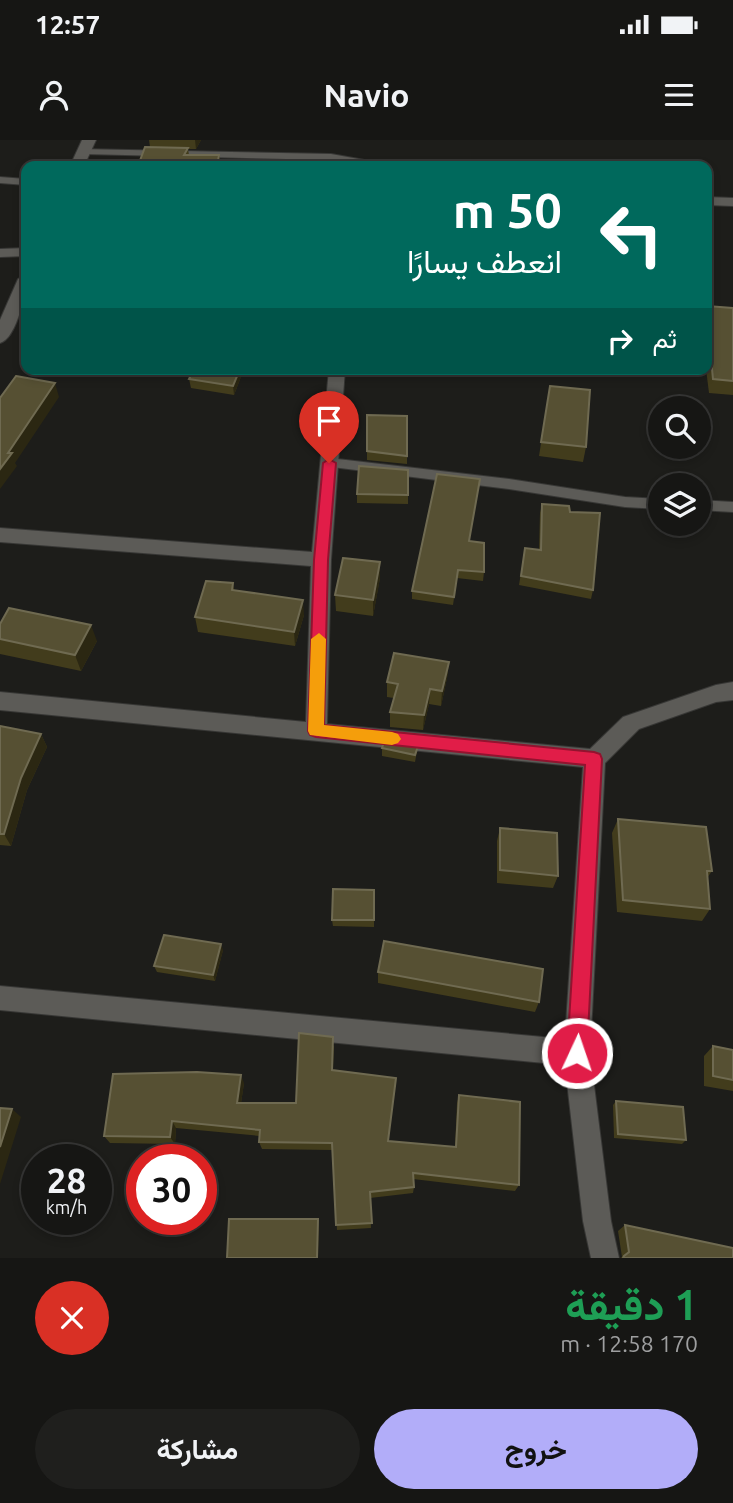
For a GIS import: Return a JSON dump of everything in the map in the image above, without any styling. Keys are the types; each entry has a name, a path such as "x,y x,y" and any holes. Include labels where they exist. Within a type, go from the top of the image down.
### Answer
{"street":[{"path":"79,161 87,145"},
{"path":"712,201 733,202"},
{"path":"0,253 21,252"},
{"path":"0,338 21,290"},
{"path":"316,731 321,560 336,375"},
{"path":"0,535 321,560"},
{"path":"605,1258 597,1221 577,1053 594,759 631,723 716,694 733,691"},
{"path":"0,701 594,759"},
{"path":"0,998 577,1053"}],"lane":[{"path":"87,145 319,156 353,161"},
{"path":"0,180 21,182"},
{"path":"329,463 648,503"},
{"path":"711,506 733,507"}],"building":[{"path":"145,147 188,148 184,155 219,155 218,161 140,161"},
{"path":"712,306 733,308 733,381 713,379"},
{"path":"191,375 238,375 233,386 189,379"},
{"path":"16,376 55,383 0,469 0,398"},
{"path":"550,386 590,390 586,447 541,442"},
{"path":"367,415 407,416 407,456 367,451"},
{"path":"359,466 408,470 408,495 357,494"},
{"path":"437,474 480,479 469,541 484,543 484,572 458,570 454,597 412,591"},
{"path":"542,504 569,506 570,512 600,513 593,590 521,576 525,548 541,550"},
{"path":"343,558 380,562 373,600 335,595"},
{"path":"206,581 233,583 232,590 303,600 294,632 195,617"},
{"path":"9,608 91,625 75,655 0,639 0,624"},
{"path":"394,653 449,662 442,691 430,689 424,715 390,712 398,684 387,682"},
{"path":"0,726 41,734 21,778 4,834 0,834"},
{"path":"384,742 418,746 415,755 382,748"},
{"path":"618,819 706,827 712,871 707,871 710,909 623,900"},
{"path":"500,828 557,833 558,876 500,870"},
{"path":"333,889 374,890 374,920 332,920"},
{"path":"164,935 221,944 213,975 154,966"},
{"path":"384,941 543,969 539,1002 378,972"},
{"path":"299,1033 333,1037 332,1070 396,1078 388,1141 456,1147 459,1095 520,1102 519,1185 413,1173 414,1187 370,1192 372,1223 336,1225 332,1143 259,1142 260,1130 172,1121 170,1137 104,1136 113,1074 197,1072 241,1075 237,1103 296,1103"},
{"path":"713,1046 733,1050 733,1080 713,1076"},
{"path":"616,1101 683,1107 686,1140 618,1134"},
{"path":"0,1108 12,1109 0,1147"},
{"path":"229,1219 318,1219 317,1258 227,1258"},
{"path":"625,1225 733,1248 733,1258 623,1258 629,1252"}],"slow traffic":[{"path":"319,639 316,731 392,739"}],"route":[{"path":"329,463 321,560 316,731 594,759 577,1053"}]}
